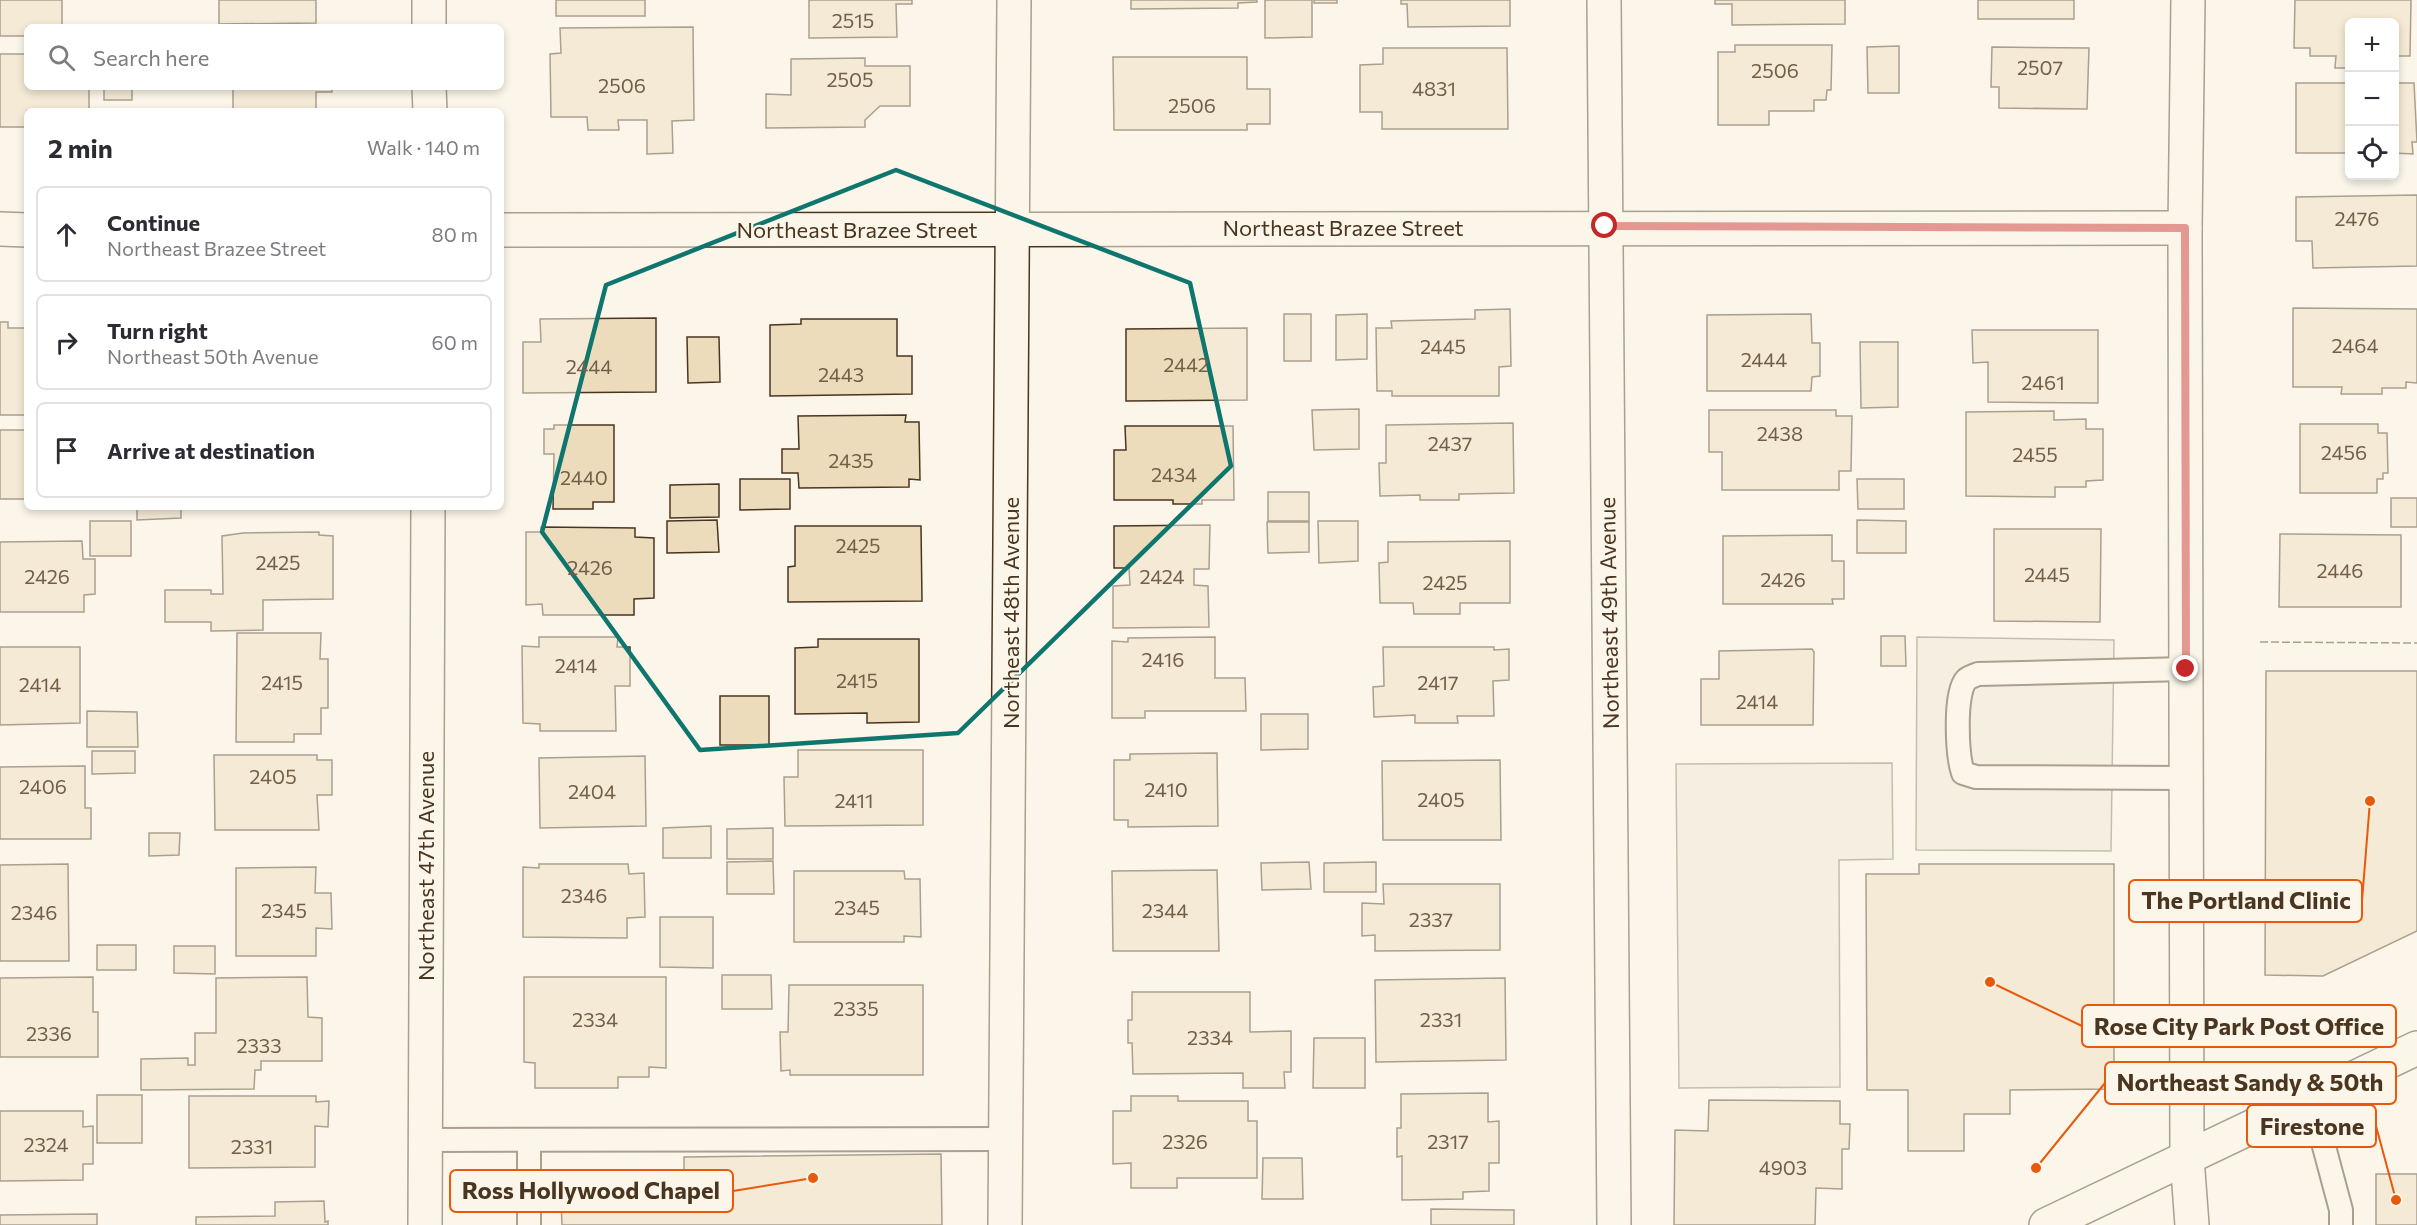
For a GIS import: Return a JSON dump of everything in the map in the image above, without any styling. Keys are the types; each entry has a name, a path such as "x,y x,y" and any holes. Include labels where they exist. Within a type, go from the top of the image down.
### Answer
{"street":[{"path":"429,0 429,24"},
{"name":"Northeast 48th Avenue","path":"1005,1225 1014,0"},
{"name":"Northeast 49th Avenue","path":"1604,0 1614,1225"},
{"path":"2188,0 2185,228 2187,1158 2192,1225"},
{"path":"429,90 430,108"},
{"name":"Northeast Brazee Street","path":"504,230 1014,231 1605,226 2185,228"},
{"path":"0,230 24,230"},
{"name":"Northeast 47th Avenue","path":"425,1225 428,510"},
{"path":"2046,1225 2417,1048"}],"lane":[{"path":"2186,669 1978,674 1966,679 1959,692 1959,760 1963,772 1976,777 2186,778"},
{"path":"2312,1098 2341,1210 2341,1225"},
{"path":"425,1140 1006,1139"},
{"path":"529,1141 529,1225"}],"highlighted area":[{"path":"896,170 1190,283 1231,466 958,733 700,750 542,532 606,285"}],"shaded area":[{"path":"1917,637 2114,640 2111,851 1916,850"},
{"path":"1892,763 1893,859 1839,860 1840,1087 1679,1088 1676,764"}],"building":[{"path":"0,0 62,0 62,24 24,24 24,36 0,36"},
{"path":"219,0 316,0 316,23 219,24"},
{"path":"556,0 645,0 645,16 556,16"},
{"path":"809,0 912,0 912,4 896,4 897,37 809,38"},
{"path":"1131,0 1257,0 1257,2 1238,3 1238,8 1131,9"},
{"path":"1265,0 1312,0 1312,37 1265,38"},
{"path":"1314,0 1337,0 1337,3 1314,3"},
{"path":"1401,0 1510,0 1510,26 1408,27 1407,4 1401,4"},
{"path":"1715,0 1845,0 1845,24 1732,25 1732,4 1715,4"},
{"path":"1978,0 2074,0 2074,19 1978,19"},
{"path":"2295,0 2411,0 2410,56 2399,56 2399,18 2345,18 2345,68 2335,68 2336,56 2310,56 2310,48 2294,48"},
{"path":"693,27 694,120 672,121 673,153 647,154 647,120 618,120 619,130 588,130 587,117 551,117 550,54 561,53 560,28"},
{"path":"1735,45 1832,45 1831,90 1827,90 1826,100 1814,100 1814,111 1769,111 1769,125 1718,125 1718,52 1735,52"},
{"path":"1899,46 1899,93 1868,93 1867,47"},
{"path":"1992,47 2089,48 2087,109 1999,108 1999,87 1991,87"},
{"path":"1383,48 1507,48 1508,129 1382,129 1382,112 1360,112 1360,65 1383,64"},
{"path":"0,54 24,54 24,90 89,90 89,108 24,108 24,127 0,127"},
{"path":"1113,57 1247,57 1247,89 1270,89 1270,124 1247,124 1247,130 1114,130"},
{"path":"865,58 865,66 910,66 910,106 880,106 865,120 865,127 766,128 766,94 791,95 791,59"},
{"path":"2296,83 2345,83 2345,153 2296,153"},
{"path":"2399,83 2414,83 2417,142 2412,142 2413,154 2399,153"},
{"path":"104,90 132,90 132,100 104,100"},
{"path":"233,90 332,90 332,92 316,92 316,108 233,108"},
{"path":"2417,195 2417,266 2313,268 2312,241 2296,241 2296,197"},
{"path":"2293,308 2417,309 2417,383 2406,382 2406,388 2382,388 2382,394 2341,394 2342,387 2293,387"},
{"path":"1510,309 1511,366 1499,367 1499,396 1392,396 1392,391 1377,391 1376,328 1392,328 1391,321 1475,319 1475,310"},
{"path":"1284,314 1311,314 1311,361 1284,361"},
{"path":"1367,314 1367,359 1336,360 1336,315"},
{"path":"1811,314 1812,343 1820,343 1820,376 1812,377 1811,391 1707,391 1707,315"},
{"path":"656,318 656,392 523,393 523,342 541,342 540,319"},
{"path":"801,319 897,319 897,356 912,356 912,394 770,396 770,325 801,324"},
{"path":"0,322 8,322 8,328 24,328 24,415 0,415"},
{"path":"1247,328 1247,400 1126,401 1126,329"},
{"path":"1972,330 2098,330 2098,403 1988,402 1988,362 1973,363"},
{"path":"687,337 719,337 720,382 688,383"},
{"path":"1860,342 1898,342 1898,407 1861,408"},
{"path":"1359,409 1359,449 1314,450 1312,410"},
{"path":"1709,410 1836,410 1836,416 1852,416 1851,471 1839,471 1839,490 1722,490 1722,452 1709,452"},
{"path":"2054,411 2054,420 2086,419 2086,429 2103,429 2103,480 2086,481 2086,487 2055,487 2055,497 1966,496 1966,412"},
{"path":"906,415 905,422 919,422 920,480 909,479 909,487 799,488 798,473 782,473 782,449 799,449 798,416"},
{"path":"1513,423 1514,493 1459,494 1459,500 1420,500 1420,495 1380,496 1379,463 1386,463 1386,425"},
{"path":"2300,424 2378,424 2378,433 2387,433 2388,473 2383,473 2383,479 2377,479 2377,493 2300,493"},
{"path":"554,425 614,425 614,502 593,502 593,509 553,509 554,454 544,454 544,429 554,429"},
{"path":"1125,426 1233,426 1234,500 1202,500 1202,504 1173,504 1173,500 1114,500 1114,450 1126,450"},
{"path":"0,430 24,430 24,499 0,499"},
{"path":"740,479 790,479 790,509 740,510"},
{"path":"1857,479 1904,479 1904,509 1858,509"},
{"path":"719,484 719,517 670,518 670,485"},
{"path":"1268,492 1309,492 1309,521 1268,521"},
{"path":"2391,498 2417,498 2417,527 2391,527"},
{"path":"137,510 181,510 181,518 137,520"},
{"path":"717,520 719,552 667,553 667,521"},
{"path":"1857,520 1906,521 1906,553 1857,553"},
{"path":"90,521 131,521 131,556 90,556"},
{"path":"1318,521 1358,521 1358,561 1319,563"},
{"path":"1267,522 1309,522 1309,552 1268,553"},
{"path":"1210,525 1209,569 1194,569 1194,585 1208,586 1209,627 1113,628 1113,586 1130,585 1129,568 1114,568 1114,526"},
{"path":"795,526 921,526 922,601 788,602 788,567 795,566"},
{"path":"541,527 635,528 635,537 654,538 654,598 634,599 634,615 543,615 542,604 526,605 526,532 541,532"},
{"path":"1994,529 2101,529 2100,622 1994,621"},
{"path":"319,532 319,535 333,536 333,599 263,600 263,630 211,631 211,622 165,622 165,590 211,590 211,594 223,594 222,536 243,533"},
{"path":"2280,534 2401,535 2401,607 2279,607"},
{"path":"1832,535 1832,561 1844,561 1844,599 1832,599 1833,604 1723,604 1723,536"},
{"path":"82,541 83,559 95,559 95,594 84,595 84,612 0,612 0,542"},
{"path":"1510,541 1510,603 1460,603 1460,614 1414,614 1413,603 1380,603 1379,563 1388,562 1388,542"},
{"path":"237,633 321,633 320,659 328,659 328,708 321,708 321,734 294,734 294,742 236,742"},
{"path":"1881,636 1905,636 1906,666 1881,666"},
{"path":"539,637 618,637 617,647 630,647 630,686 615,686 616,731 540,731 540,724 523,723 522,646 539,647"},
{"path":"1215,637 1215,678 1245,678 1246,711 1145,711 1145,718 1112,718 1112,641 1128,642 1128,638"},
{"path":"818,639 919,639 919,722 867,723 867,713 795,714 795,648 818,647"},
{"path":"0,647 80,647 80,723 0,725"},
{"path":"1383,647 1509,649 1509,680 1493,681 1494,716 1457,716 1458,723 1415,723 1415,715 1374,717 1373,687 1384,686"},
{"path":"1812,649 1814,652 1813,725 1701,725 1701,679 1719,679 1719,651"},
{"path":"2266,671 2417,671 2417,931 2323,976 2265,975"},
{"path":"720,696 769,696 769,745 720,745"},
{"path":"87,711 137,712 138,747 87,747"},
{"path":"1261,714 1308,714 1308,749 1261,750"},
{"path":"798,750 923,750 923,825 785,826 784,777 798,777"},
{"path":"92,751 135,751 135,773 92,774"},
{"path":"1217,753 1218,826 1128,827 1128,820 1114,820 1114,760 1130,760 1130,754"},
{"path":"214,755 317,755 317,760 332,760 332,795 317,795 319,830 215,830"},
{"path":"645,756 646,826 540,828 539,758"},
{"path":"1500,760 1501,840 1383,840 1382,761"},
{"path":"85,766 85,808 91,808 91,839 0,839 0,767"},
{"path":"711,826 711,858 663,858 663,828"},
{"path":"773,828 773,859 727,859 727,829"},
{"path":"149,833 180,833 179,855 149,856"},
{"path":"773,861 774,894 727,894 727,862"},
{"path":"1309,862 1311,889 1262,890 1261,863"},
{"path":"1376,862 1376,892 1324,892 1324,863"},
{"path":"68,864 69,961 0,961 0,865"},
{"path":"539,864 628,864 629,874 644,873 645,917 627,918 627,938 523,937 523,867 539,868"},
{"path":"1919,864 2114,864 2114,1089 2010,1090 2010,1114 1964,1114 1964,1151 1908,1151 1908,1090 1867,1090 1866,874 1919,874"},
{"path":"316,867 315,893 331,893 332,929 316,928 316,956 236,956 236,868"},
{"path":"1217,870 1219,951 1113,951 1112,871"},
{"path":"794,871 904,871 905,879 920,879 921,937 904,936 904,942 794,942"},
{"path":"1383,884 1500,884 1500,950 1375,951 1375,935 1362,936 1362,903 1384,904"},
{"path":"660,917 713,917 713,968 660,967"},
{"path":"97,945 136,945 136,970 97,970"},
{"path":"174,946 215,946 215,974 174,973"},
{"path":"722,975 771,975 772,1009 722,1009"},
{"path":"93,977 93,1012 98,1012 98,1057 0,1057 0,978"},
{"path":"307,977 308,1017 322,1018 322,1061 261,1061 261,1070 255,1070 254,1089 141,1090 141,1059 188,1058 188,1065 195,1065 195,1033 216,1033 216,978"},
{"path":"524,977 666,977 666,1068 649,1067 649,1077 618,1077 618,1088 535,1088 535,1063 524,1062"},
{"path":"1505,978 1506,1060 1376,1062 1375,980"},
{"path":"789,985 923,985 923,1075 790,1075 790,1070 781,1071 780,1032 788,1032"},
{"path":"1132,992 1250,992 1250,1032 1291,1031 1291,1072 1284,1072 1285,1088 1243,1088 1243,1073 1133,1074 1132,1043 1128,1043 1128,1020 1132,1020"},
{"path":"1314,1038 1365,1038 1365,1088 1313,1088"},
{"path":"1488,1093 1488,1122 1499,1121 1499,1163 1489,1163 1489,1191 1463,1192 1463,1199 1402,1200 1402,1156 1397,1157 1397,1128 1401,1128 1401,1094"},
{"path":"97,1095 142,1095 142,1143 97,1143"},
{"path":"189,1096 316,1096 316,1102 329,1101 328,1127 315,1126 315,1167 189,1168"},
{"path":"1131,1096 1178,1096 1178,1101 1248,1101 1248,1121 1257,1121 1257,1178 1177,1178 1177,1188 1131,1188 1131,1163 1113,1164 1113,1111 1131,1111"},
{"path":"1709,1100 1840,1101 1840,1124 1850,1124 1849,1149 1842,1149 1842,1189 1816,1188 1815,1225 1674,1225 1675,1130 1708,1131"},
{"path":"0,1111 83,1111 83,1127 93,1126 93,1164 83,1164 83,1180 0,1181"},
{"path":"941,1154 942,1225 562,1225 561,1201 684,1199 684,1157"},
{"path":"1263,1158 1302,1158 1303,1199 1262,1199"},
{"path":"2376,1174 2417,1174 2417,1225 2376,1225"},
{"path":"324,1201 325,1222 328,1221 328,1225 196,1225 196,1217 275,1216 275,1202"},
{"path":"1431,1209 1514,1210 1514,1225 1431,1225"},
{"path":"97,1214 97,1225 0,1225 0,1215"}],"fence":[{"path":"2260,642 2417,643"}],"place":[{"name":"The Portland Clinic","path":"2370,801"},
{"name":"Rose City Park Post Office","path":"1990,982"},
{"name":"Northeast Sandy & 50th","path":"2036,1168"},
{"name":"Ross Hollywood Chapel","path":"813,1178"},
{"name":"Firestone","path":"2396,1200"}],"route":[{"path":"1605,226 2185,228 2186,669"}]}
